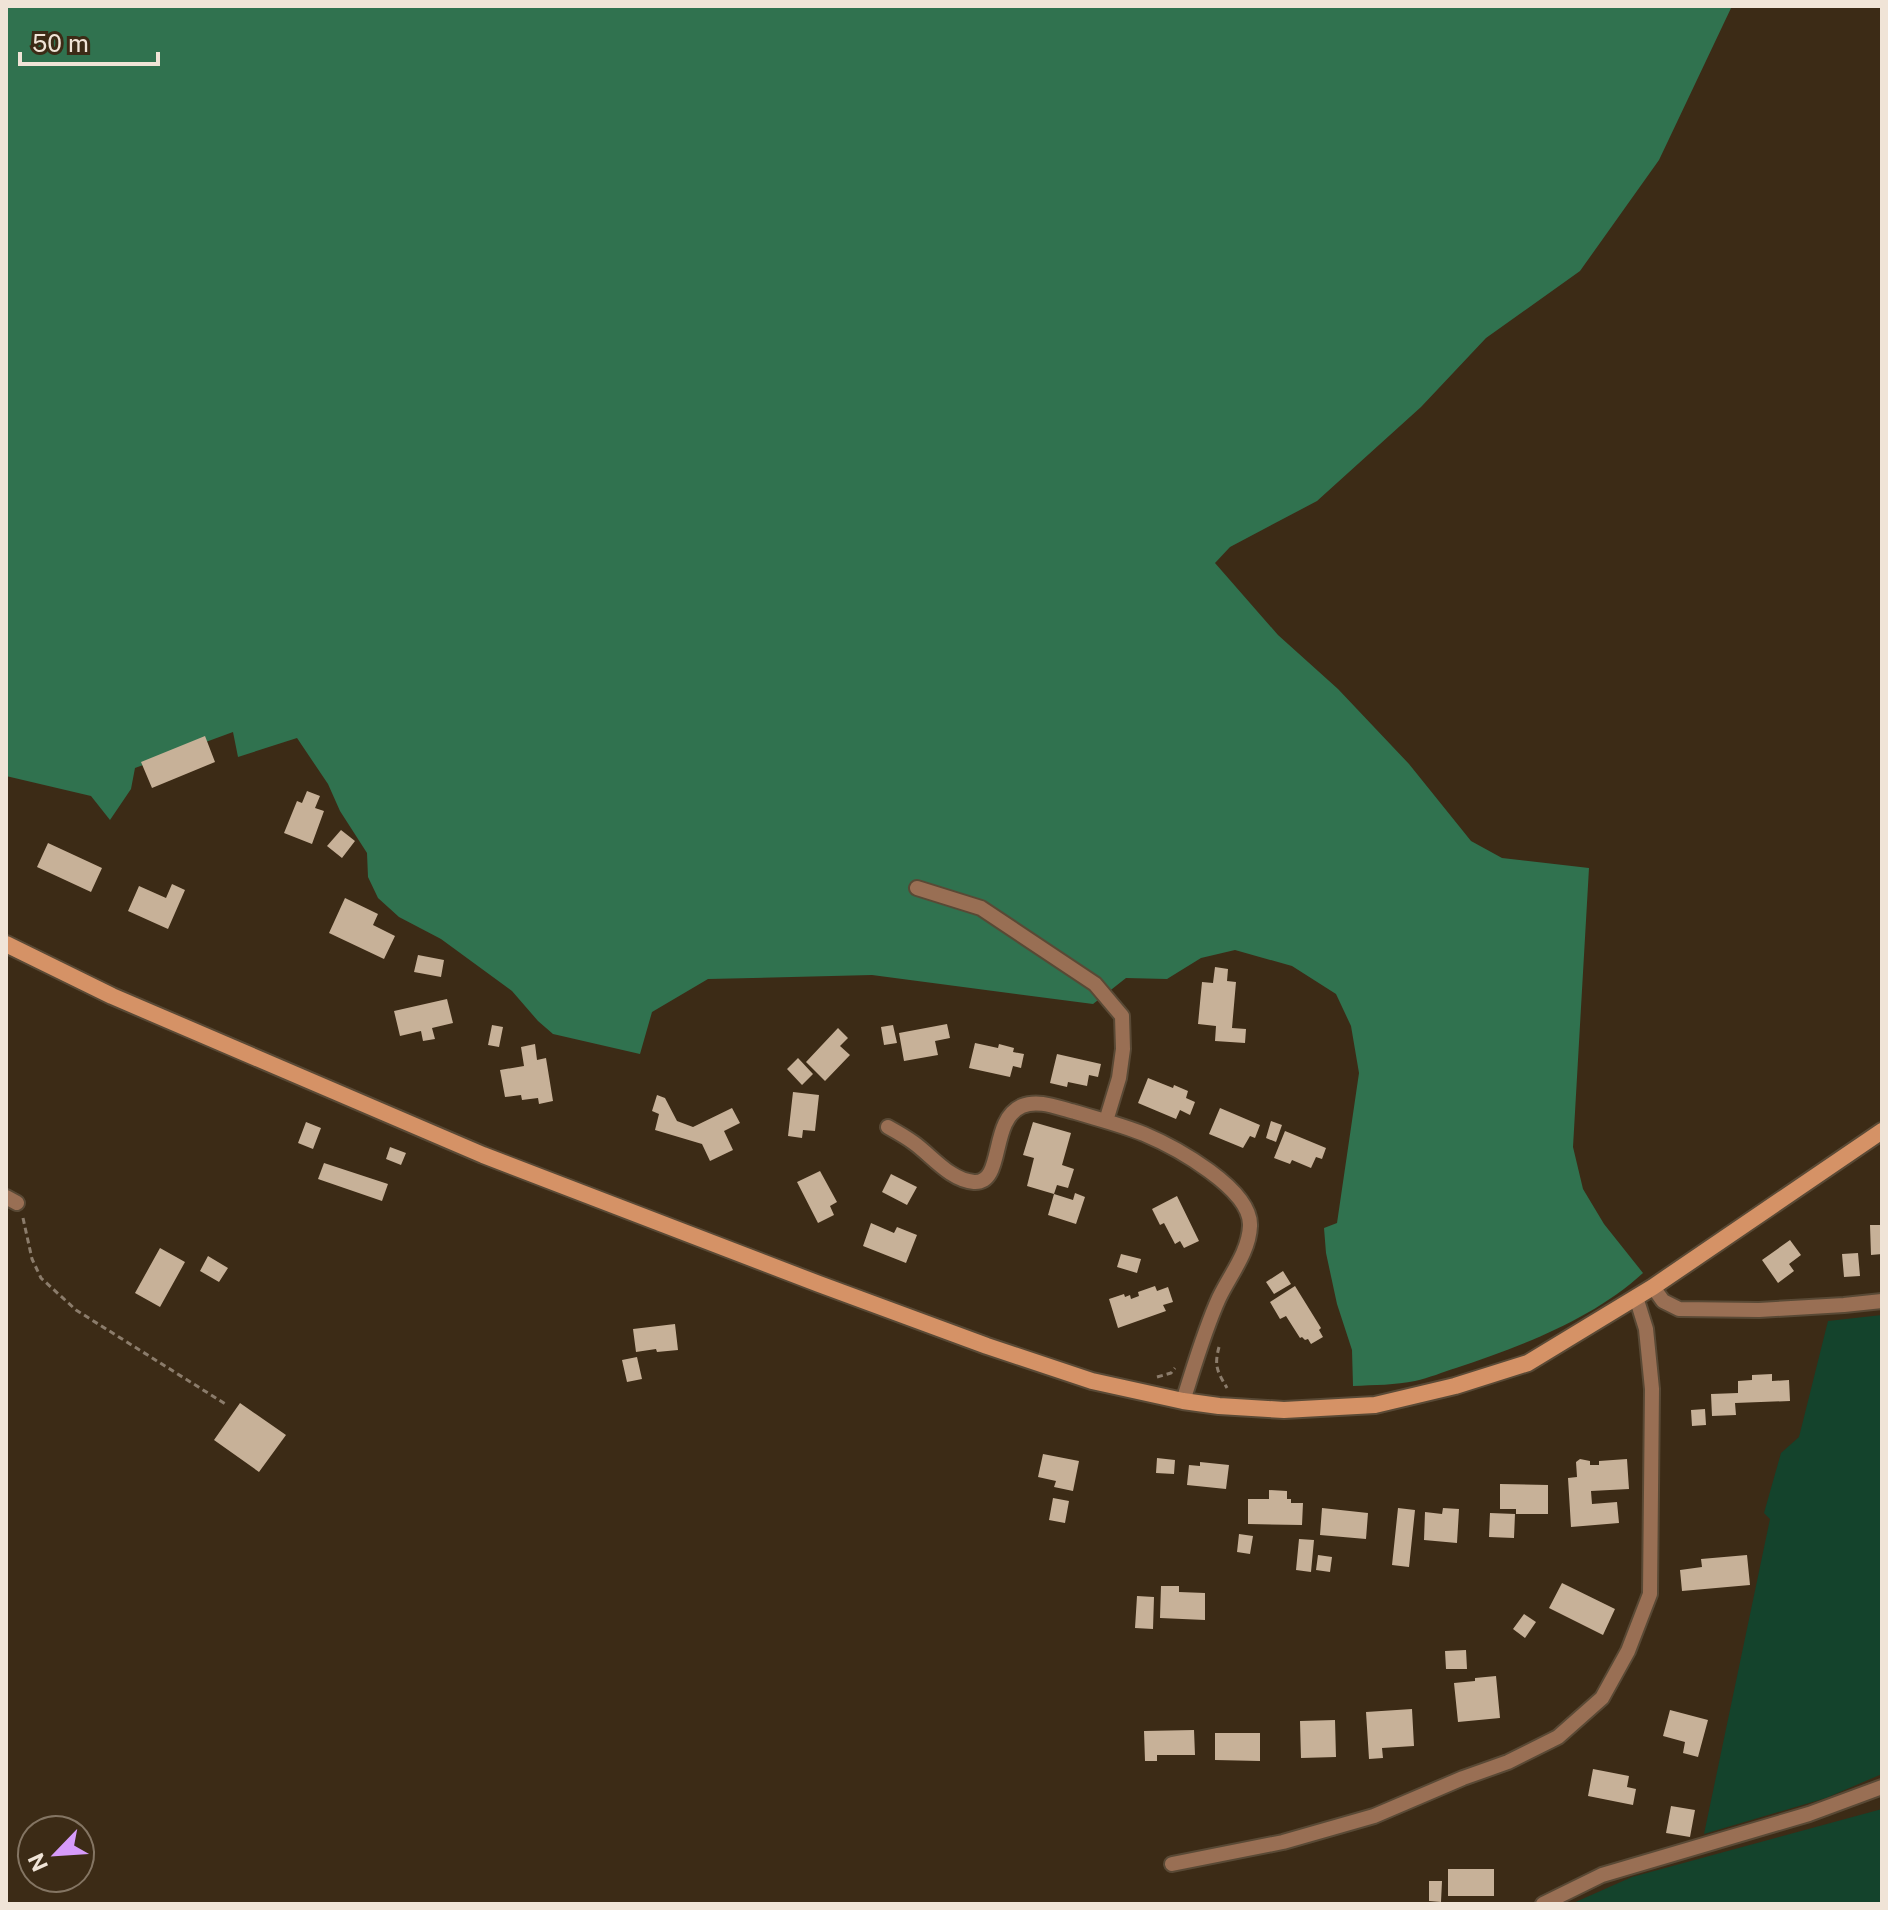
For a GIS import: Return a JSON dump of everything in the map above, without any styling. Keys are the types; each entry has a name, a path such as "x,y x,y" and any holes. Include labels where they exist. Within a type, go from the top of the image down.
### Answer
{"main road":[{"path":"6,944 112,996 483,1155 819,1284 1092,1381 1183,1401 1246,1408 1312,1409 1375,1405 1455,1386 1528,1363 1653,1287 1882,1131"}],"street":[{"path":"917,888 981,908 1095,984 1122,1016 1123,1049 1119,1078 1106,1121"},
{"path":"888,1127 913,1141 949,1173 978,1183 992,1171 1000,1136 1013,1111 1039,1103 1145,1135 1195,1162 1239,1196 1247,1208 1250,1225 1246,1246 1219,1299 1183,1401"},
{"path":"1653,1287 1663,1301 1679,1309 1759,1310 1882,1301"},
{"path":"1172,1864 1283,1842 1374,1816 1508,1762 1558,1737 1602,1698 1628,1651 1650,1594 1652,1389 1646,1329 1636,1297"},
{"path":"1543,1904 1602,1875 1809,1814 1882,1787"}],"path":[{"path":"12,1200 26,1227 32,1259 41,1278 76,1310 227,1405"},
{"path":"1221,1339 1215,1362 1218,1374 1229,1392 1246,1408"},
{"path":"1146,1375 1158,1377 1176,1368"}],"green space":[{"path":"6,6 1732,6 1659,160 1580,271 1486,338 1421,407 1317,501 1230,547 1215,563 1278,635 1338,689 1409,764 1471,841 1502,858 1589,868 1573,1147 1583,1189 1604,1224 1643,1273 1579,1318 1505,1351 1415,1381 1353,1386 1352,1350 1337,1304 1324,1228 1337,1223 1359,1073 1351,1026 1336,994 1292,966 1235,950 1201,958 1167,979 1126,978 1093,1004 872,975 708,979 652,1012 640,1054 553,1034 512,991 441,939 399,917 378,898 368,877 367,853 340,811 328,784 297,738 238,757 233,732 135,768 131,789 110,820 91,796 6,776"},
{"path":"1882,1315 1882,1774 1826,1798 1704,1834 1770,1519 1764,1513 1781,1453 1799,1437 1828,1321"},
{"path":"1882,1809 1882,1904 1571,1904 1632,1877"}],"building":[{"path":"205,736 215,762 152,788 141,762"},
{"path":"307,791 320,796 315,808 324,811 312,844 284,833 297,801 302,803"},
{"path":"341,830 355,841 342,858 327,846"},
{"path":"48,843 102,868 91,892 37,867"},
{"path":"172,884 185,890 168,929 128,911 139,886 166,898"},
{"path":"345,898 378,914 373,925 395,936 384,959 329,933"},
{"path":"418,955 444,960 441,977 414,972"},
{"path":"1215,967 1228,969 1227,981 1236,982 1232,1028 1246,1029 1245,1043 1215,1041 1216,1026 1198,1024 1202,982 1213,983"},
{"path":"447,999 453,1023 432,1028 435,1039 423,1041 421,1031 400,1036 394,1011"},
{"path":"947,1024 950,1038 935,1041 938,1055 904,1061 899,1033"},
{"path":"492,1025 503,1027 499,1047 488,1045"},
{"path":"893,1025 897,1043 884,1045 881,1027"},
{"path":"838,1028 848,1038 840,1046 850,1055 825,1081 806,1062"},
{"path":"975,1043 1014,1048 1013,1052 1024,1054 1021,1068 1013,1066 1010,1077 969,1068"},
{"path":"535,1044 537,1060 546,1058 553,1101 539,1104 538,1098 522,1100 521,1095 505,1097 500,1070 524,1066 521,1047"},
{"path":"1057,1054 1101,1064 1098,1077 1089,1075 1087,1086 1068,1082 1067,1087 1050,1083"},
{"path":"798,1058 813,1074 802,1085 787,1069"},
{"path":"1148,1078 1188,1091 1186,1098 1195,1102 1190,1115 1180,1110 1176,1119 1138,1103"},
{"path":"793,1092 819,1095 815,1131 803,1130 802,1138 788,1136"},
{"path":"657,1095 665,1098 677,1121 693,1127 732,1108 740,1123 724,1131 733,1150 710,1161 702,1144 655,1130 659,1114 652,1111"},
{"path":"1220,1108 1260,1125 1255,1138 1250,1136 1243,1148 1209,1134"},
{"path":"1271,1121 1282,1125 1276,1142 1266,1138"},
{"path":"306,1122 321,1128 313,1149 298,1143"},
{"path":"1033,1122 1071,1133 1062,1165 1074,1169 1068,1188 1057,1185 1054,1194 1027,1186 1034,1158 1023,1155"},
{"path":"1285,1131 1326,1148 1322,1159 1316,1157 1311,1168 1292,1160 1290,1164 1274,1158"},
{"path":"390,1147 406,1153 401,1165 386,1159"},
{"path":"324,1163 388,1184 382,1201 318,1179"},
{"path":"820,1171 837,1202 830,1206 834,1215 818,1223 797,1182"},
{"path":"891,1174 917,1187 907,1205 882,1192"},
{"path":"1075,1193 1085,1197 1076,1224 1048,1215 1054,1194 1073,1200"},
{"path":"1177,1196 1199,1241 1184,1248 1180,1241 1175,1244 1152,1209"},
{"path":"871,1223 894,1233 897,1227 917,1235 906,1263 863,1246"},
{"path":"1870,1225 1882,1225 1882,1254 1871,1255"},
{"path":"1790,1240 1801,1255 1789,1264 1794,1271 1778,1283 1762,1260"},
{"path":"160,1248 185,1262 160,1307 135,1293"},
{"path":"1858,1253 1860,1276 1844,1277 1842,1254"},
{"path":"1121,1254 1141,1259 1137,1273 1117,1267"},
{"path":"208,1256 228,1268 219,1282 200,1271"},
{"path":"1283,1271 1291,1284 1274,1294 1266,1282"},
{"path":"1155,1286 1157,1291 1168,1287 1173,1302 1163,1305 1166,1311 1118,1328 1109,1299 1124,1294 1125,1297 1130,1295 1131,1299 1139,1296 1138,1292"},
{"path":"1295,1286 1321,1328 1323,1337 1311,1344 1308,1339 1300,1338 1286,1316 1280,1319 1270,1302"},
{"path":"675,1324 678,1350 636,1352 633,1329"},
{"path":"637,1357 642,1379 627,1382 622,1360"},
{"path":"1772,1374 1772,1381 1789,1380 1790,1401 1735,1403 1736,1415 1712,1416 1711,1394 1738,1393 1738,1381 1752,1380 1752,1375"},
{"path":"240,1403 286,1435 259,1472 214,1440"},
{"path":"1705,1409 1706,1425 1692,1426 1691,1410"},
{"path":"1043,1454 1079,1461 1073,1491 1054,1487 1056,1481 1038,1477"},
{"path":"1157,1458 1175,1460 1174,1474 1156,1473"},
{"path":"1580,1459 1590,1461 1590,1465 1599,1465 1599,1461 1627,1459 1629,1489 1591,1491 1592,1504 1617,1502 1619,1523 1571,1527 1568,1478 1577,1477 1576,1462"},
{"path":"1200,1462 1229,1465 1226,1489 1187,1485 1189,1465 1200,1466"},
{"path":"1500,1484 1548,1485 1548,1514 1516,1514 1516,1509 1500,1509"},
{"path":"1269,1490 1287,1491 1287,1499 1291,1499 1291,1503 1303,1503 1302,1525 1248,1524 1248,1499 1269,1499"},
{"path":"1053,1498 1069,1501 1065,1523 1049,1520"},
{"path":"1322,1508 1368,1513 1366,1539 1320,1535"},
{"path":"1398,1508 1415,1510 1409,1567 1392,1565"},
{"path":"1443,1508 1459,1509 1457,1543 1424,1540 1425,1512 1442,1514"},
{"path":"1490,1513 1515,1514 1514,1538 1489,1537"},
{"path":"1239,1534 1253,1536 1250,1554 1237,1552"},
{"path":"1299,1539 1314,1540 1311,1572 1296,1570"},
{"path":"1318,1555 1332,1557 1330,1572 1316,1570"},
{"path":"1747,1555 1750,1585 1682,1591 1680,1570 1702,1567 1701,1559"},
{"path":"1562,1583 1615,1609 1603,1635 1549,1608"},
{"path":"1161,1586 1179,1586 1179,1592 1205,1593 1205,1620 1160,1618"},
{"path":"1137,1596 1154,1597 1153,1629 1135,1628"},
{"path":"1524,1614 1536,1622 1525,1638 1513,1629"},
{"path":"1466,1650 1467,1669 1446,1669 1445,1651"},
{"path":"1496,1676 1500,1718 1458,1722 1454,1683"},
{"path":"1412,1709 1414,1746 1382,1748 1383,1758 1369,1759 1366,1712"},
{"path":"1670,1710 1708,1720 1698,1757 1683,1753 1685,1742 1663,1736"},
{"path":"1335,1720 1336,1757 1301,1758 1300,1721"},
{"path":"1194,1730 1195,1755 1157,1755 1157,1761 1145,1761 1144,1731"},
{"path":"1215,1733 1260,1733 1260,1761 1215,1760"},
{"path":"1593,1769 1629,1776 1627,1787 1636,1789 1633,1805 1588,1796"},
{"path":"1671,1806 1695,1810 1690,1837 1666,1833"},
{"path":"1448,1869 1494,1869 1494,1896 1448,1896"},
{"path":"1429,1881 1442,1881 1441,1902 1429,1901"}]}
